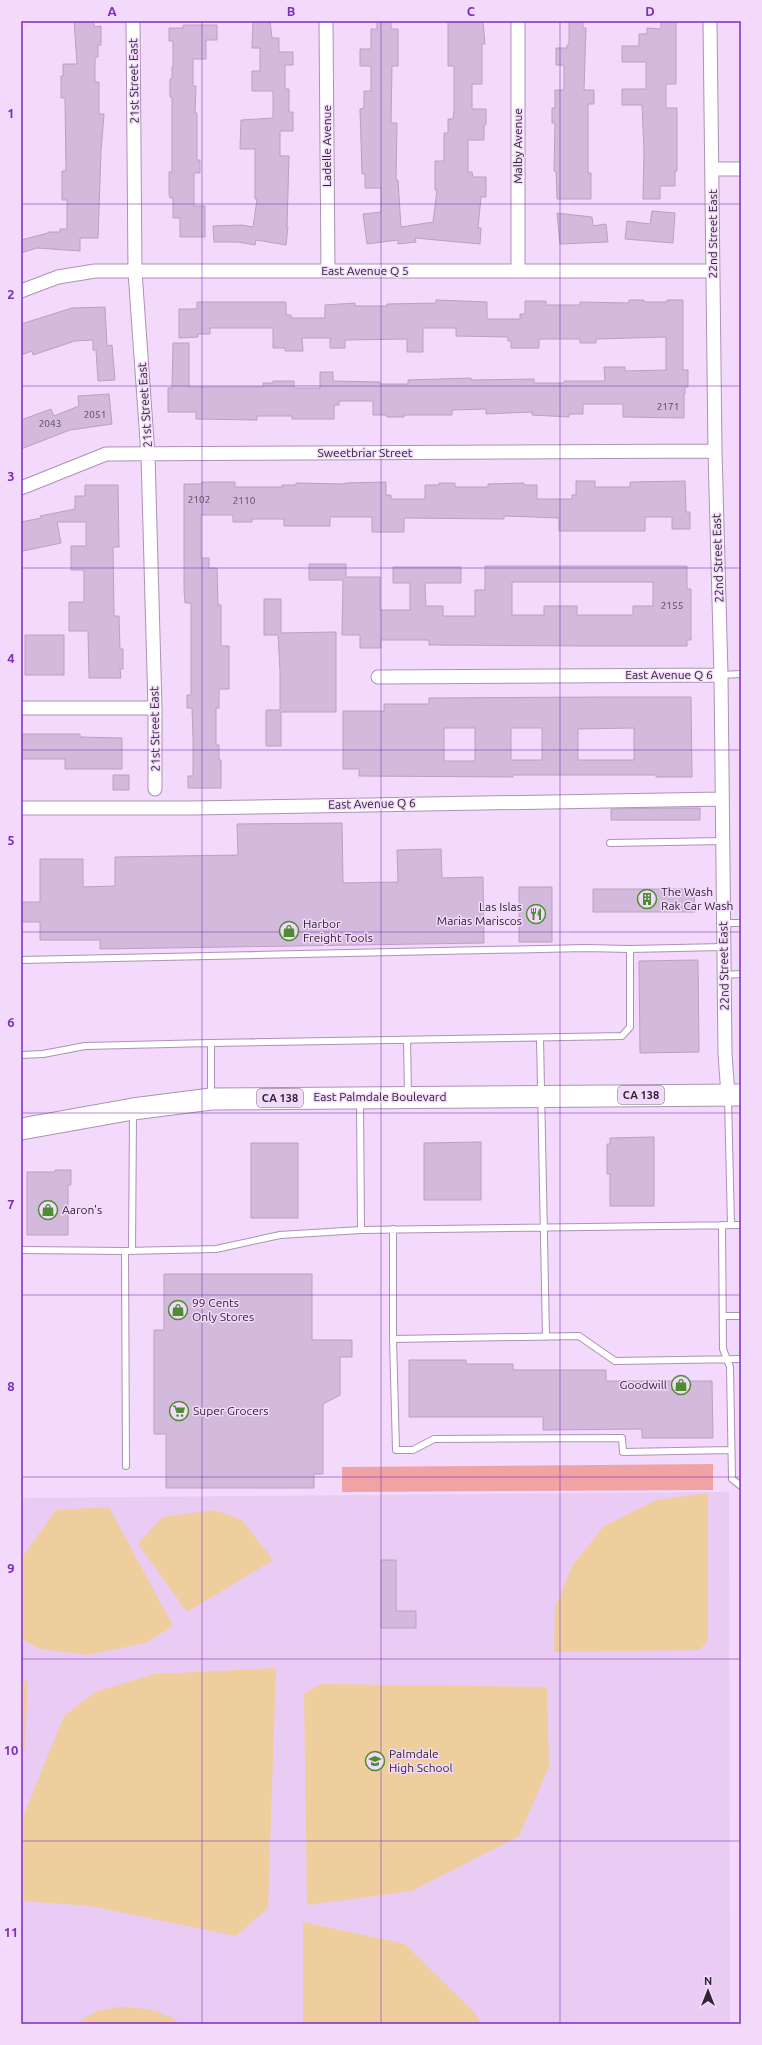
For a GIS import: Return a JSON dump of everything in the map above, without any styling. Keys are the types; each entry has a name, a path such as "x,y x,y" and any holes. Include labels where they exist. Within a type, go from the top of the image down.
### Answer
{"highway":[{"name":"East Palmdale Boulevard","path":"21,1129 133,1109 212,1099 360,1096 734,1095"}],"street":[{"name":"21st Street East","path":"133,21 136,272 148,455 155,708 155,789"},
{"name":"Ladelle Avenue","path":"326,21 328,271"},
{"name":"Malby Avenue","path":"518,21 518,270"},
{"name":"22nd Street East","path":"710,21 713,169 712,271 714,451 721,675 723,923 725,975 734,1095"},
{"path":"713,169 741,168"},
{"name":"East Avenue Q 5","path":"21,291 58,277 95,271 712,271"},
{"name":"Sweetbriar Street","path":"21,488 106,454 148,455 714,451"},
{"name":"East Avenue Q 6","path":"378,677 721,675"},
{"path":"21,708 155,708"},
{"name":"East Avenue Q 6","path":"21,808 184,808 722,799"}],"lane":[{"path":"721,675 741,674"},
{"path":"610,843 723,841"},
{"path":"723,923 741,922"},
{"path":"21,960 564,948 630,949 725,947"},
{"path":"21,1054 43,1054 85,1046 622,1036 630,1027 630,949"},
{"path":"725,975 741,974"},
{"path":"540,1038 546,1337"},
{"path":"407,1040 408,1097"},
{"path":"211,1043 212,1099"},
{"path":"731,1225 734,1095"},
{"path":"360,1096 361,1230"},
{"path":"132,1251 133,1109"},
{"path":"722,1225 723,1350 730,1367 732,1479 741,1486"},
{"path":"21,1250 132,1251 216,1249 280,1235 361,1230 741,1225"},
{"path":"393,1230 393,1339 396,1450 412,1450 434,1439 591,1438 622,1438 623,1452 731,1450"},
{"path":"125,1251 126,1466"},
{"path":"723,1316 741,1316"},
{"path":"393,1339 579,1336 616,1361 741,1360"}],"shaded area":[{"path":"713,1464 713,1490 342,1492 342,1467"},
{"name":"Palmdale High School","path":"729,1492 730,2024 21,2024 21,1498"},
{"path":"708,1493 708,1641 699,1650 554,1652 555,1608 572,1566 604,1526 656,1500"},
{"path":"109,1507 173,1626 145,1643 88,1655 40,1649 21,1639 21,1559 56,1510"},
{"path":"214,1510 242,1520 273,1560 187,1612 138,1544 162,1517"},
{"path":"276,1668 268,1908 236,1936 90,1906 21,1901 21,1822 64,1716 95,1692 154,1674"},
{"path":"21,1681 28,1681 25,1747 21,1757"},
{"path":"320,1684 547,1687 549,1767 519,1836 412,1891 307,1905 304,1694"},
{"path":"303,1922 405,1944 476,2014 480,2024 303,2024"},
{"path":"118,2007 152,2010 167,2015 182,2024 75,2024 97,2011"}],"building":[{"path":"74,21 94,21 94,27 101,26 101,45 98,45 98,57 95,57 95,82 99,82 99,114 104,114 101,151 98,238 80,238 80,251 37,248 21,253 21,240 48,232 60,232 60,229 67,229 67,200 62,200 62,171 66,171 65,98 61,98 61,76 63,76 63,64 77,64"},
{"path":"253,21 270,21 272,38 279,38 279,52 293,52 293,65 285,65 285,89 289,89 289,112 293,112 293,131 280,131 280,156 289,156 288,227 286,245 256,240 255,245 238,242 214,242 213,226 241,225 253,227 257,199 255,199 255,149 240,149 241,120 273,118 273,91 252,91 252,71 260,71 260,48 252,48"},
{"path":"377,21 391,21 391,29 398,29 398,66 392,66 391,123 397,123 396,180 398,180 401,227 433,222 437,190 435,190 435,161 444,161 444,133 448,133 448,119 453,119 454,109 454,66 448,66 448,21 483,21 485,44 482,44 482,84 472,84 472,109 486,109 486,125 484,125 484,140 468,140 468,172 472,172 473,177 486,177 486,197 481,197 478,228 481,228 480,244 415,238 416,242 398,244 398,240 367,244 363,214 381,212 381,188 365,188 365,174 362,174 360,109 364,108 364,91 371,91 371,66 360,66 360,49 371,49 371,29 377,29"},
{"path":"569,21 583,21 583,28 586,28 584,90 594,90 594,104 588,104 588,173 591,173 591,199 557,199 556,171 554,171 555,123 552,123 552,108 555,108 555,90 564,90 564,65 556,65 556,48 567,48 567,45 569,45"},
{"path":"661,21 676,21 676,84 666,84 666,108 677,108 677,171 675,171 675,186 660,186 660,199 643,199 644,151 642,105 622,105 622,89 646,89 646,62 622,62 622,46 639,46 639,34 647,34 647,28 661,29"},
{"path":"183,25 217,25 217,40 206,40 206,59 193,59 193,86 196,86 195,113 197,113 197,160 200,160 200,173 194,173 194,206 205,206 205,237 180,237 180,218 173,218 173,198 170,198 169,193 169,172 172,172 172,97 170,97 170,79 172,79 173,67 173,41 169,41 169,28 183,28"},
{"path":"652,211 675,213 673,243 625,239 627,221 650,224"},
{"path":"557,213 592,217 593,226 606,224 608,242 560,244"},
{"path":"436,300 487,302 487,319 520,319 520,314 525,314 525,301 546,301 546,305 580,305 580,302 629,303 629,300 644,300 644,302 667,302 667,300 683,300 683,370 688,370 688,387 685,387 684,394 684,418 623,417 623,404 583,404 583,414 569,414 569,417 532,415 532,412 486,414 486,409 452,410 452,415 404,415 404,417 387,417 387,415 373,415 373,401 339,401 339,405 334,405 334,419 292,419 292,416 257,416 257,420 196,419 196,412 168,412 168,388 172,388 173,343 189,343 189,387 263,387 263,383 273,383 273,381 294,381 294,388 320,388 320,372 333,372 333,381 408,384 408,380 471,378 471,380 534,379 534,383 605,381 604,367 625,367 625,371 666,370 666,337 596,339 596,343 580,343 580,339 539,339 539,348 511,348 511,341 508,341 508,337 456,336 456,328 423,328 423,352 407,352 407,339 345,340 345,348 330,348 330,338 302,338 303,351 285,351 285,348 273,348 273,328 210,328 210,334 198,334 198,337 179,338 179,309 197,309 197,302 286,302 286,315 291,315 291,318 325,318 325,305 355,303 355,306 387,306 387,304 436,303"},
{"path":"105,307 107,346 112,345 115,380 98,381 96,350 93,350 93,340 75,341 33,355 32,351 21,355 21,324 72,308"},
{"path":"109,394 112,424 70,430 21,449 21,420 51,409 54,416 79,406 78,396"},
{"path":"576,481 595,481 595,487 630,487 630,482 685,481 686,512 690,512 690,529 672,529 672,517 645,517 645,531 559,531 559,518 504,516 504,519 404,518 404,532 372,532 372,517 330,517 330,526 284,526 284,519 252,519 252,522 233,522 233,515 201,515 201,558 209,558 209,568 217,568 218,605 221,605 221,646 229,646 229,689 219,689 219,708 216,708 216,745 219,745 219,760 221,760 221,788 188,788 188,776 193,776 193,738 192,708 187,708 187,695 191,695 191,603 185,603 184,589 184,484 202,484 202,482 235,482 235,487 282,487 282,485 296,485 296,483 345,484 386,482 386,495 391,495 391,499 425,499 425,485 455,483 455,487 488,487 488,484 524,483 524,485 537,485 537,499 572,499 572,495 576,495"},
{"path":"85,485 118,485 119,547 113,547 114,616 119,616 120,649 123,649 123,669 120,669 121,678 89,678 88,631 69,631 69,602 84,602 84,570 71,570 71,546 86,546 86,522 57,522 61,543 23,551 21,522 41,518 40,516 75,509 75,496 85,496"},
{"path":"309,564 346,564 346,577 380,577 380,610 410,610 410,583 393,583 393,567 461,567 461,583 425,583 426,606 443,606 443,616 475,616 475,590 485,590 485,566 687,566 687,589 691,589 691,640 687,640 687,646 588,646 429,645 429,640 381,640 381,648 360,648 360,635 342,635 343,580 309,580","holes":["512,582 653,582 653,606 633,606 633,615 577,615 577,606 544,606 544,615 512,615"]},
{"path":"264,599 281,599 281,633 336,632 336,712 281,712 281,746 266,746 266,710 280,710 280,671 278,635 264,635"},
{"path":"25,635 64,635 64,675 25,675"},
{"path":"691,697 692,777 656,777 656,775 513,775 513,777 359,776 359,769 343,769 343,711 384,711 384,704 429,704 429,698","holes":["444,728 475,728 475,761 444,761","511,728 542,728 542,760 511,760","634,728 634,760 578,760 578,729"]},
{"path":"21,734 80,734 80,737 122,738 122,769 65,769 65,759 21,759"},
{"path":"113,775 129,775 129,790 113,790"},
{"path":"700,808 700,820 611,820 611,809"},
{"path":"342,823 343,883 398,882 397,850 441,849 442,878 483,877 484,943 100,949 100,940 40,940 40,922 21,922 21,902 40,902 40,859 83,859 83,887 115,886 115,857 238,855 237,824"},
{"name":"Las Islas Marias Mariscos","path":"519,887 552,887 552,942 519,942"},
{"name":"The Wash Rak Car Wash","path":"593,889 694,889 695,912 593,912"},
{"path":"698,960 699,1052 640,1053 639,961"},
{"path":"654,1137 654,1206 610,1206 610,1174 607,1174 607,1144 610,1144 610,1138"},
{"path":"481,1142 481,1200 424,1200 424,1143"},
{"path":"251,1143 298,1143 298,1218 251,1218"},
{"name":"Aaron's","path":"55,1170 71,1170 71,1185 68,1185 68,1235 27,1235 27,1172 55,1172"},
{"path":"164,1274 312,1274 312,1340 352,1340 352,1357 340,1357 340,1395 323,1404 323,1474 314,1474 314,1488 166,1488 166,1434 154,1434 154,1330 164,1330"},
{"path":"409,1360 466,1360 466,1364 513,1364 513,1370 606,1370 606,1381 712,1381 713,1438 642,1438 642,1429 543,1430 543,1417 409,1417"},
{"path":"381,1560 396,1560 396,1611 416,1611 416,1628 381,1628"}],"place":[{"name":"The Wash Rak Car Wash","path":"647,899"},
{"name":"Las Islas Marias Mariscos","path":"536,914"},
{"name":"Harbor Freight Tools","path":"289,931"},
{"name":"Aaron's","path":"48,1210"},
{"name":"99 Cents Only Stores","path":"178,1310"},
{"name":"Goodwill","path":"681,1385"},
{"name":"Super Grocers","path":"179,1411"},
{"name":"Palmdale High School","path":"375,1761"}]}
